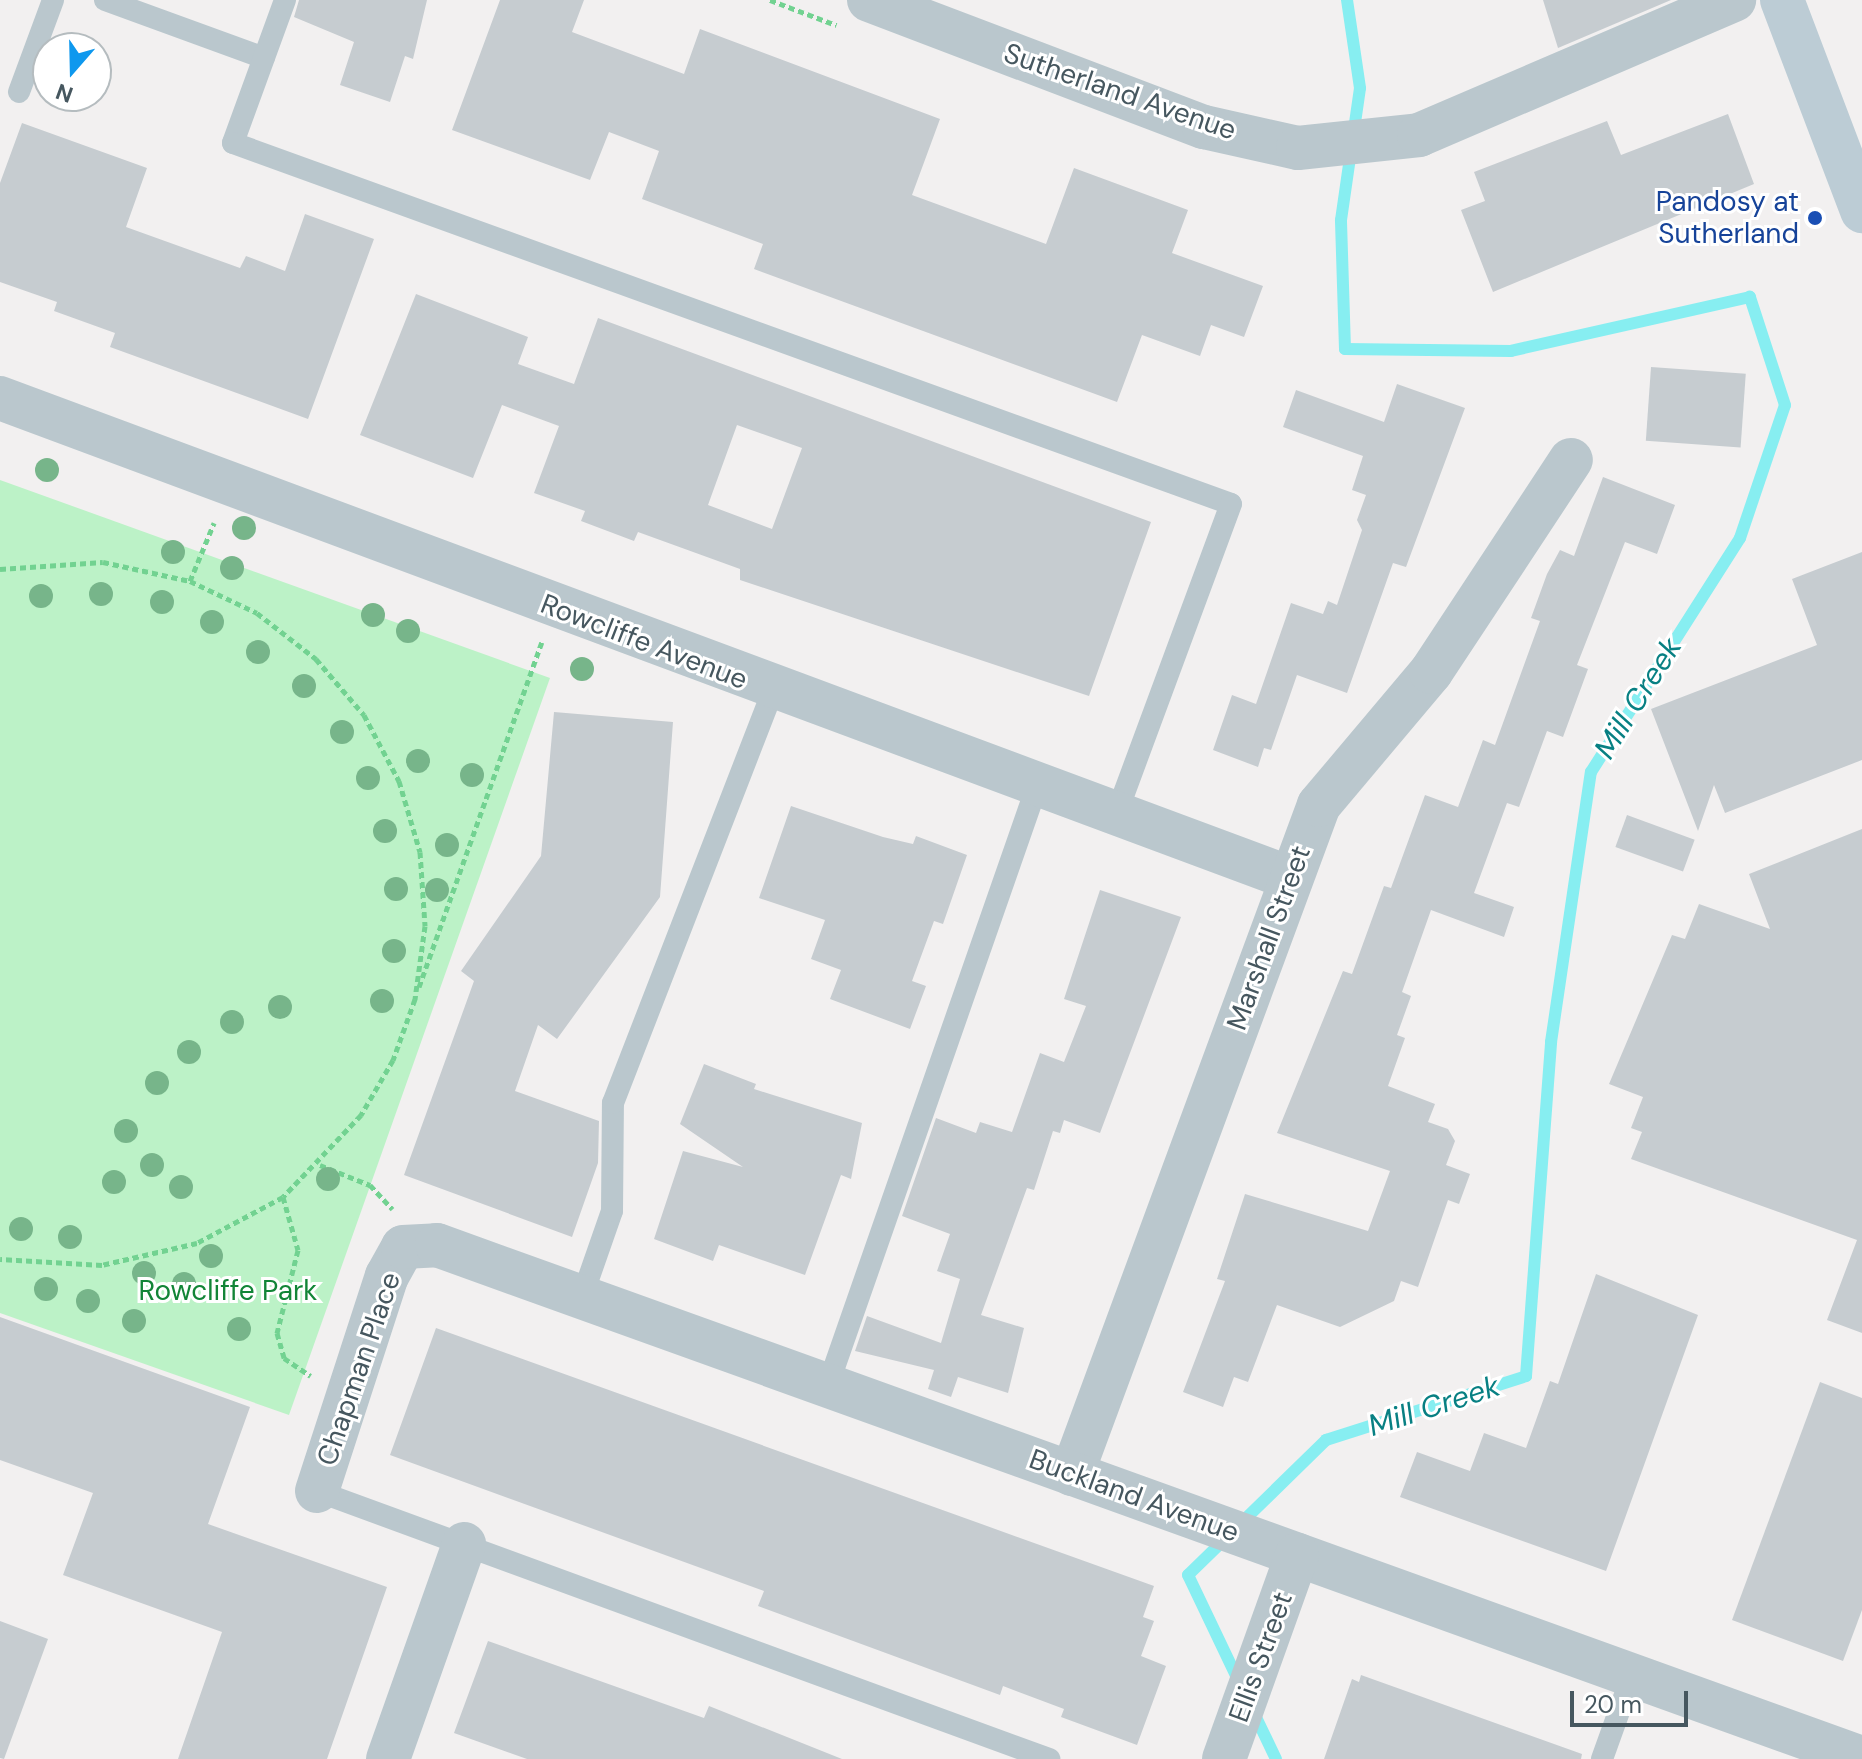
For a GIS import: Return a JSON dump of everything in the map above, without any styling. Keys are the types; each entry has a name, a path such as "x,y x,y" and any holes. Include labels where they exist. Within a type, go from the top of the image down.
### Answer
{"main road":[{"path":"1782,0 1862,211"}],"street":[{"name":"Sutherland Avenue","path":"869,0 1204,127 1298,148 1419,135 1734,0"},
{"name":"Rowcliffe Avenue","path":"0,398 773,690 1290,878"},
{"name":"Marshall Street","path":"1072,1474 1319,805 1431,672 1571,460"},
{"name":"Buckland Avenue","path":"403,1247 437,1245 1862,1758"},
{"name":"Chapman Place","path":"317,1491 349,1390 403,1247"},
{"path":"388,1759 464,1544"},
{"name":"Ellis Street","path":"1226,1754 1269,1632 1277,1548"}],"lane":[{"path":"19,92 53,0"},
{"path":"105,0 264,58"},
{"path":"285,0 233,143 1231,504 1116,815"},
{"path":"582,1297 612,1211 613,1103 773,690"},
{"path":"828,1385 1037,786"},
{"path":"317,1491 1049,1759"},
{"path":"1602,1759 1632,1675"}],"path":[{"path":"190,581 229,485"},
{"path":"0,569 103,562 190,581 257,613 316,659 371,728 399,781 420,852 425,926 415,999"},
{"path":"0,1259 102,1265 197,1243 283,1197 320,1165 368,1104 393,1060 554,608"},
{"path":"320,1165 370,1185 395,1213 403,1247"},
{"path":"283,1197 298,1250 277,1333 284,1358 302,1373 349,1390"}],"green space":[{"name":"Rowcliffe Park","path":"0,480 550,678 289,1415 0,1313"}],"building":[{"path":"299,0 427,0 413,59 405,56 390,102 340,85 354,42 294,17"},
{"path":"500,0 584,0 572,32 684,74 700,29 940,119 912,195 1046,244 1074,168 1188,210 1172,253 1263,286 1244,337 1211,325 1200,356 1142,335 1117,402 754,269 763,244 642,199 659,151 609,132 590,180 452,130"},
{"path":"1543,0 1671,0 1558,48"},
{"path":"1728,114 1754,184 1493,292 1461,210 1485,201 1474,172 1607,121 1621,155"},
{"path":"22,123 147,168 126,227 240,268 246,256 285,271 305,214 374,239 308,419 110,347 115,333 54,311 57,302 0,282 0,183"},
{"path":"416,294 528,337 518,364 574,384 598,318 1151,522 1089,696 740,580 740,569 638,532 634,541 581,521 585,511 534,493 559,426 502,405 473,478 360,435","holes":["737,425 802,448 772,529 708,505"]},
{"path":"1651,367 1746,374 1741,447 1646,441"},
{"path":"1397,384 1465,408 1406,567 1393,563 1347,693 1297,675 1271,750 1264,748 1258,767 1213,750 1232,695 1256,704 1291,603 1323,614 1328,601 1337,605 1362,530 1357,520 1366,495 1352,490 1363,456 1283,427 1296,390 1384,422"},
{"path":"1603,477 1675,505 1657,554 1625,542 1577,665 1588,669 1563,737 1547,731 1519,807 1507,803 1474,893 1514,907 1504,937 1431,910 1402,992 1411,996 1397,1035 1405,1038 1388,1086 1435,1104 1428,1122 1448,1129 1455,1141 1446,1165 1470,1174 1459,1204 1448,1200 1418,1287 1401,1281 1394,1301 1340,1327 1277,1305 1248,1382 1234,1377 1223,1407 1183,1392 1225,1281 1217,1279 1245,1194 1368,1231 1390,1171 1277,1133 1343,971 1352,974 1384,886 1391,888 1425,795 1458,807 1483,740 1495,745 1540,621 1531,618 1547,574 1560,550 1574,556"},
{"path":"1862,552 1862,760 1725,813 1714,785 1698,831 1651,709 1817,645 1792,579"},
{"path":"554,712 673,722 660,897 557,1039 538,1025 515,1091 599,1121 598,1163 572,1237 404,1175 474,981 461,971 541,856"},
{"path":"791,806 883,837 913,844 916,836 967,855 943,924 934,921 912,981 926,986 910,1029 830,999 841,970 811,959 825,920 759,898"},
{"path":"1627,815 1695,840 1683,872 1615,847"},
{"path":"1862,829 1862,1333 1827,1320 1857,1240 1631,1159 1642,1132 1631,1128 1643,1097 1609,1084 1672,935 1685,939 1699,904 1770,929 1749,874"},
{"path":"1100,890 1181,917 1100,1133 1064,1120 1060,1133 1053,1131 1034,1190 1027,1188 981,1315 1024,1328 1008,1393 958,1377 951,1397 928,1389 934,1370 855,1351 867,1316 941,1343 960,1279 937,1271 950,1234 902,1216 936,1118 976,1133 980,1122 1012,1132 1040,1053 1064,1062 1086,1006 1064,999"},
{"path":"704,1064 756,1084 754,1089 862,1123 851,1179 841,1175 805,1275 719,1245 713,1261 654,1239 683,1151 743,1167 680,1124"},
{"path":"1596,1274 1698,1315 1606,1571 1400,1497 1417,1452 1470,1471 1484,1433 1526,1448 1550,1381 1558,1384"},
{"path":"0,1317 250,1407 208,1524 387,1587 327,1759 178,1759 222,1632 63,1575 93,1493 0,1460"},
{"path":"436,1328 1154,1586 1143,1617 1154,1621 1141,1656 1166,1666 1137,1745 1061,1717 1064,1709 1003,1686 1000,1695 758,1606 764,1591 390,1455"},
{"path":"1820,1382 1862,1398 1862,1610 1843,1661 1732,1620"},
{"path":"0,1621 48,1639 4,1759 0,1758"},
{"path":"488,1641 704,1718 709,1706 842,1759 527,1759 454,1733"},
{"path":"1361,1675 1582,1754 1581,1759 1324,1759 1352,1679 1359,1682"}],"waterway":[{"name":"Mill Creek","path":"1239,1525 1326,1440 1526,1376 1551,1042 1591,772 1740,538 1785,405 1750,297 1511,351 1345,349 1341,220 1360,88 1347,0"},
{"name":"Mill Creek","path":"1226,1538 1188,1575 1240,1684"},
{"name":"Mill Creek","path":"1253,1711 1276,1759"}],"place":[{"name":"Pandosy at Sutherland","path":"1815,218"}]}
